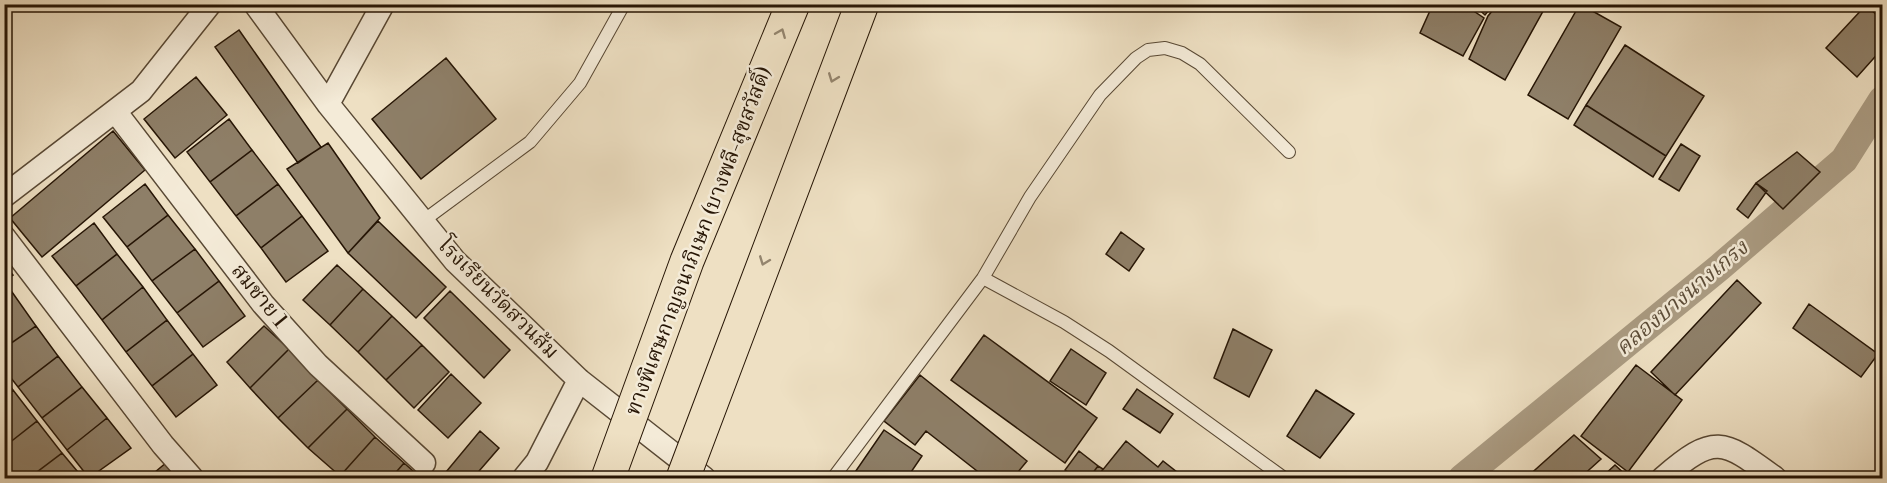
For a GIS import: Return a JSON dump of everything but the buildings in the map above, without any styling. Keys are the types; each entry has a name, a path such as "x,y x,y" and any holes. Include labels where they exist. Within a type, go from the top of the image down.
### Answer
{"highway":[{"name":"ทางพิเศษกาญจนาภิเษก (บางพลี-สุขสวัสดิ์)","path":"608,478 687,261 792,4"},
{"path":"683,478 862,4"}],"street":[{"path":"4,196 141,91 210,4"},
{"name":"โรงเรียนวัดสวนส้ม","path":"255,4 328,104 455,261 579,380 704,478"},
{"path":"328,104 383,4"},
{"name":"สมชาย 1","path":"115,111 263,304 318,365 424,463"},
{"path":"4,237 163,445 192,478"},
{"path":"524,478 537,462 579,380"},
{"path":"1663,478 1689,456 1720,445 1737,451 1775,478"}],"lane":[{"path":"423,222 530,142 580,82 624,4"},
{"path":"833,478 983,278 1030,197 1100,95 1136,58 1148,50 1165,48 1182,53 1200,64 1289,152"},
{"path":"983,278 1064,322 1109,351 1284,478"}],"waterway":[{"name":"คลองบางนางเกรง","path":"1462,478 1720,267 1844,160 1882,100"}]}
